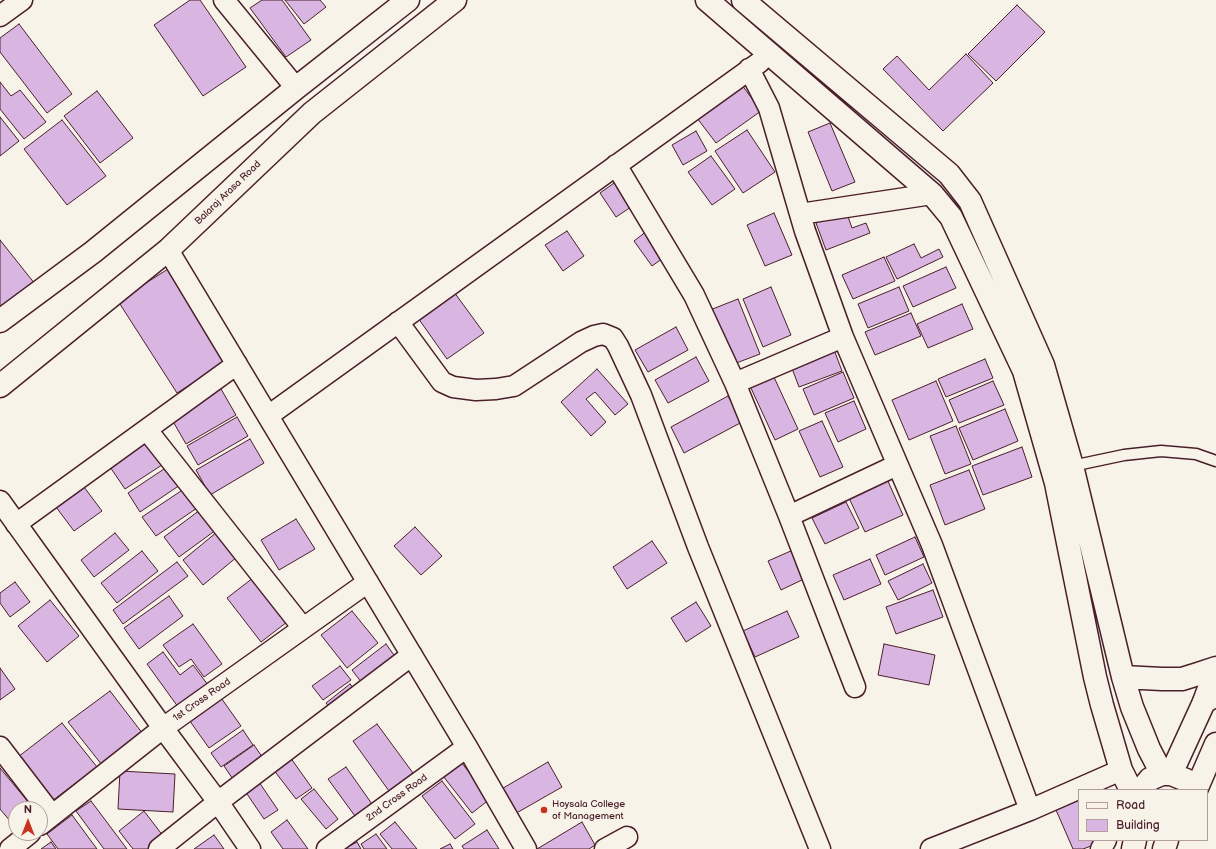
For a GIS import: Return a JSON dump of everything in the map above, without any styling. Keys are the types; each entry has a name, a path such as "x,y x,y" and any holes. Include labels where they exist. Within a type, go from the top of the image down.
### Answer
{"main road":[{"path":"0,320 93,252 296,88 408,0"},
{"name":"Balaraj Arasa Road","path":"0,386 168,250 312,113 455,0"},
{"path":"707,0 932,194 951,217 1024,371 1056,483 1095,677 1121,770 1132,789"},
{"path":"743,0 949,174 970,201 1043,365 1072,466 1123,677 1132,707 1150,749 1167,774"},
{"path":"1123,677 1162,679 1182,678 1216,668 1210,698 1167,774"},
{"path":"1196,789 1216,744"},
{"path":"1135,789 1150,779 1167,774 1186,780 1192,789"}],"street":[{"path":"0,16 22,0"},
{"path":"224,0 296,88"},
{"path":"268,416 770,54"},
{"path":"749,69 769,108 805,231 843,337 932,545 1030,810"},
{"path":"616,165 694,295 735,384 789,516 855,686"},
{"path":"800,214 932,194"},
{"path":"168,250 467,747 526,849"},
{"path":"398,322 442,382 453,387 476,390 514,386 581,342 603,334 613,338 641,395 698,547 820,849"},
{"path":"735,384 843,337"},
{"path":"16,524 237,364"},
{"path":"146,430 303,628"},
{"path":"789,516 897,465"},
{"path":"0,501 218,802 250,849"},
{"name":"1st Cross Road","path":"48,818 163,728 368,582"},
{"path":"159,849 218,802 412,655"},
{"path":"0,747 34,801"},
{"name":"2nd Cross Road","path":"327,849 467,747"},
{"path":"932,849 1030,810 1121,770"},
{"path":"605,849 628,837"},
{"path":"10,849 20,841"}],"lane":[{"path":"1072,466 1124,455 1161,451 1196,454 1216,461"}],"building":[{"path":"190,0 200,0 246,67 203,96 154,25"},
{"path":"262,0 282,0 311,40 286,57 250,8"},
{"path":"285,0 320,0 326,7 304,24"},
{"path":"1017,5 1045,32 996,81 968,54"},
{"path":"19,24 72,94 47,113 0,52 0,38"},
{"path":"966,54 993,83 943,131 883,69 897,56 929,90"},
{"path":"0,82 11,96 20,90 46,122 24,139 0,109"},
{"path":"742,85 761,111 716,143 697,118"},
{"path":"97,91 133,138 100,163 64,116"},
{"path":"0,117 19,141 0,156"},
{"path":"62,120 106,176 67,205 24,149"},
{"path":"830,123 855,182 832,191 808,132"},
{"path":"747,130 775,172 743,193 715,151"},
{"path":"696,131 707,151 683,165 672,145"},
{"path":"711,156 735,189 712,205 688,172"},
{"path":"617,181 634,205 616,217 600,193"},
{"path":"846,211 852,228 866,223 870,233 826,250 816,223"},
{"path":"774,213 792,255 765,266 747,225"},
{"path":"567,231 584,256 563,271 545,245"},
{"path":"647,231 666,256 652,266 634,241"},
{"path":"0,240 35,284 0,311"},
{"path":"914,244 921,258 939,249 943,257 897,279 886,257"},
{"path":"884,257 895,281 853,299 842,275"},
{"path":"946,267 956,288 913,307 903,286"},
{"path":"168,269 227,361 177,393 118,301"},
{"path":"771,287 791,335 763,347 743,299"},
{"path":"899,287 909,311 868,328 858,304"},
{"path":"454,292 484,333 447,359 418,318"},
{"path":"738,299 760,354 731,365 710,310"},
{"path":"962,304 973,329 928,348 917,324"},
{"path":"911,313 921,336 875,355 865,332"},
{"path":"676,327 688,350 648,372 635,350"},
{"path":"833,347 842,371 799,387 790,363"},
{"path":"696,357 709,381 668,403 655,380"},
{"path":"985,359 993,378 946,397 938,379"},
{"path":"597,369 628,404 615,415 595,392 586,399 606,422 591,436 561,402"},
{"path":"843,372 854,398 814,415 803,389"},
{"path":"773,375 798,429 775,440 750,386"},
{"path":"936,381 953,421 909,440 892,400"},
{"path":"993,381 1004,405 959,423 949,400"},
{"path":"221,389 236,415 186,444 171,418"},
{"path":"728,396 742,422 684,453 671,427"},
{"path":"854,401 866,429 838,442 825,413"},
{"path":"1005,409 1018,441 973,460 959,428"},
{"path":"237,417 248,436 198,465 187,446"},
{"path":"822,421 843,467 820,477 799,431"},
{"path":"956,426 971,464 945,474 930,436"},
{"path":"148,437 165,463 125,489 108,464"},
{"path":"250,439 264,463 210,495 196,470"},
{"path":"1022,447 1032,477 983,495 972,466"},
{"path":"167,467 180,485 140,512 128,493"},
{"path":"969,470 985,509 945,525 930,485"},
{"path":"887,479 903,515 865,532 848,496"},
{"path":"84,487 102,511 74,531 56,507"},
{"path":"184,489 197,508 156,536 142,517"},
{"path":"846,502 859,528 825,544 812,518"},
{"path":"200,510 216,530 179,557 164,537"},
{"path":"296,519 315,549 279,570 261,540"},
{"path":"415,527 442,556 421,575 394,546"},
{"path":"217,532 237,557 203,585 183,560"},
{"path":"115,533 129,550 94,577 81,560"},
{"path":"915,537 924,557 885,575 876,555"},
{"path":"652,541 667,563 627,589 613,567"},
{"path":"793,550 806,578 781,590 768,561"},
{"path":"142,551 158,571 117,603 101,583"},
{"path":"870,559 881,584 844,600 833,575"},
{"path":"177,562 188,576 123,624 113,610"},
{"path":"923,564 932,583 898,600 888,581"},
{"path":"253,578 287,622 261,642 227,598"},
{"path":"15,582 30,602 10,617 0,603 0,593"},
{"path":"933,590 943,617 896,634 886,607"},
{"path":"169,596 183,616 139,649 124,628"},
{"path":"50,600 79,636 47,662 18,626"},
{"path":"696,602 711,626 686,642 671,618"},
{"path":"352,611 378,643 347,668 321,635"},
{"path":"787,611 799,637 755,657 743,631"},
{"path":"193,624 222,664 204,677 191,659 179,667 163,645"},
{"path":"386,644 399,662 365,687 352,670"},
{"path":"884,644 935,655 929,685 878,675"},
{"path":"163,652 180,675 193,665 211,689 181,711 147,664"},
{"path":"340,666 351,680 323,700 312,686"},
{"path":"0,668 15,689 0,700"},
{"path":"350,684 358,693 334,713 326,703"},
{"path":"110,691 143,734 102,765 68,722"},
{"path":"219,695 241,726 209,748 187,717"},
{"path":"62,723 97,767 52,801 18,757"},
{"path":"377,724 413,773 389,791 353,741"},
{"path":"243,730 253,745 221,767 211,753"},
{"path":"254,745 267,764 237,785 224,766"},
{"path":"290,757 312,788 296,799 273,769"},
{"path":"461,762 490,799 472,813 443,776"},
{"path":"548,762 562,787 513,815 498,791"},
{"path":"346,767 372,804 355,816 328,779"},
{"path":"0,768 27,801 8,801 8,818 0,809"},
{"path":"120,771 175,774 173,812 118,809"},
{"path":"442,781 475,824 455,839 422,796"},
{"path":"259,782 278,810 264,819 245,791"},
{"path":"314,789 338,819 326,829 301,799"},
{"path":"1078,800 1078,841 1098,841 1099,843 1083,849 1073,849 1056,810"},
{"path":"91,801 127,849 104,849 76,811"},
{"path":"144,811 167,841 156,849 133,849 119,831"},
{"path":"72,815 97,849 58,849 48,833"},
{"path":"287,820 308,849 283,849 271,832"},
{"path":"395,822 417,849 392,849 380,834"},
{"path":"582,822 595,845 589,849 537,849"},
{"path":"487,830 499,849 464,849 462,846"},
{"path":"376,834 387,849 364,849 361,844"},
{"path":"214,835 224,849 194,849"},
{"path":"51,842 56,849 41,849"},
{"path":"357,842 361,849 344,849"},
{"path":"450,844 453,849 440,849"}],"place":[{"name":"Hoysala College of Management","path":"544,810"}]}
